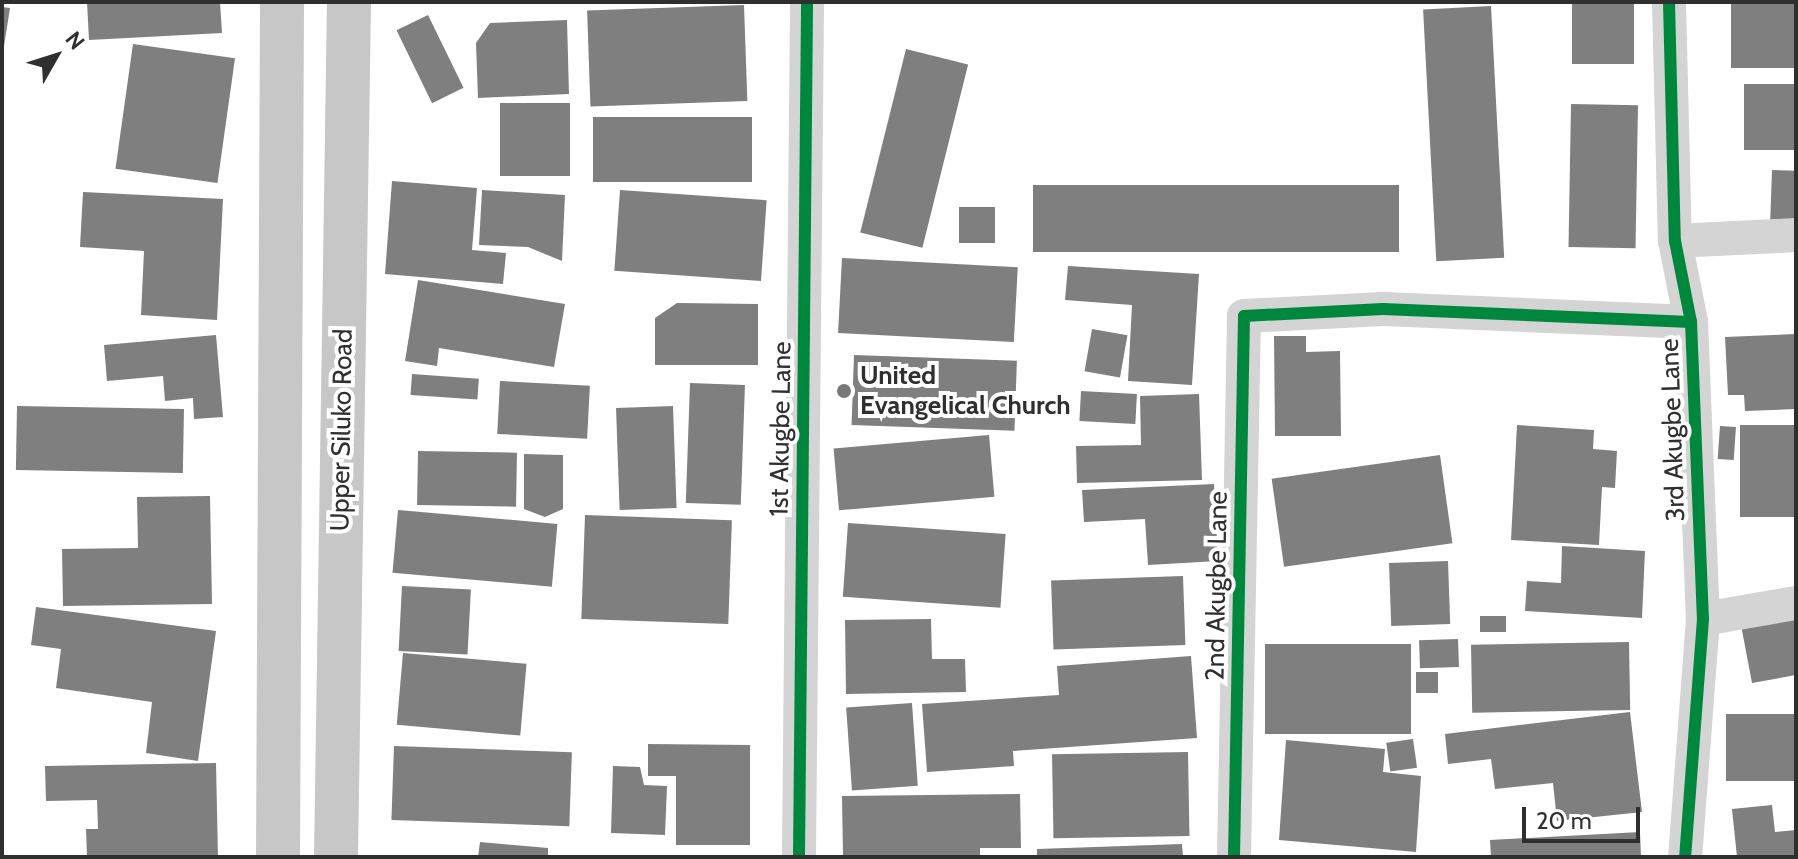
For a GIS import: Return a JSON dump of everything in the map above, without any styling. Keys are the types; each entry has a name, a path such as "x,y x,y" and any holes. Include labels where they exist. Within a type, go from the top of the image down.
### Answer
{"main road":[{"path":"278,857 282,2"},
{"name":"Upper Siluko Road","path":"336,857 349,2"}],"street":[{"name":"1st Akugbe Lane","path":"799,857 807,2"},
{"name":"3rd Akugbe Lane","path":"1669,2 1675,241 1691,322 1703,619 1685,857"},
{"path":"1675,241 1796,235"},
{"name":"2nd Akugbe Lane","path":"1234,857 1244,316 1383,309 1691,322"},
{"path":"1703,619 1796,603"}],"building":[{"path":"87,2 220,2 222,33 89,40"},
{"path":"1572,2 1634,2 1634,64 1572,64"},
{"path":"1731,2 1796,2 1796,68 1731,68"},
{"path":"744,5 747,101 590,106 587,10"},
{"path":"1491,6 1504,258 1436,261 1423,10"},
{"path":"2,7 10,8 4,46 2,46"},
{"path":"428,15 464,88 432,103 397,30"},
{"path":"567,20 569,94 478,98 476,43 490,23"},
{"path":"133,44 235,58 217,183 115,169"},
{"path":"906,49 968,64 922,248 860,232"},
{"path":"1744,84 1796,84 1796,150 1744,150"},
{"path":"500,103 570,103 570,176 500,176"},
{"path":"1571,104 1638,105 1635,248 1569,247"},
{"path":"593,117 752,117 752,182 593,182"},
{"path":"1772,170 1796,171 1794,223 1770,222"},
{"path":"392,181 477,188 472,250 506,253 503,284 385,274"},
{"path":"1033,185 1399,185 1399,252 1033,252"},
{"path":"482,190 565,195 562,261 528,247 479,245"},
{"path":"620,190 767,200 761,281 614,271"},
{"path":"83,192 223,199 217,320 141,315 144,251 80,247"},
{"path":"959,207 995,207 995,243 959,243"},
{"path":"842,258 1018,267 1014,342 838,333"},
{"path":"1068,266 1199,274 1192,385 1128,381 1132,305 1065,300"},
{"path":"418,280 565,304 554,367 439,348 437,366 405,361"},
{"path":"677,303 758,304 758,365 655,365 655,318"},
{"path":"1092,329 1127,335 1120,378 1085,371"},
{"path":"1796,334 1796,409 1745,411 1744,395 1728,395 1725,337"},
{"path":"216,335 223,417 194,419 193,398 165,401 163,376 107,381 104,345"},
{"path":"1274,336 1306,336 1306,352 1340,351 1341,436 1275,436"},
{"path":"854,355 1017,361 1014,431 852,425"},
{"path":"412,374 479,379 477,400 411,395"},
{"path":"500,381 590,386 587,439 497,434"},
{"path":"690,383 745,385 741,505 686,503"},
{"path":"1081,391 1137,394 1135,424 1079,421"},
{"path":"1199,394 1202,480 1077,483 1076,446 1141,445 1140,396"},
{"path":"17,406 184,409 183,473 16,470"},
{"path":"673,406 677,508 620,510 616,408"},
{"path":"1517,425 1594,430 1593,449 1617,451 1615,488 1602,487 1599,545 1511,540"},
{"path":"1740,425 1796,425 1796,517 1740,517"},
{"path":"1720,426 1736,427 1734,460 1718,459"},
{"path":"989,435 994,497 839,510 834,449"},
{"path":"418,451 517,453 516,507 417,505"},
{"path":"524,454 563,455 563,509 545,517 524,509"},
{"path":"1440,455 1452,543 1284,567 1272,479"},
{"path":"1214,484 1218,561 1148,565 1145,519 1084,522 1082,490"},
{"path":"210,496 212,604 63,606 62,549 138,548 137,497"},
{"path":"398,510 557,524 552,587 393,573"},
{"path":"585,515 732,520 728,624 581,619"},
{"path":"848,523 1006,534 1000,608 843,597"},
{"path":"1562,546 1645,551 1642,618 1525,611 1527,581 1561,583"},
{"path":"1448,561 1450,624 1391,626 1389,563"},
{"path":"1183,576 1185,645 1053,650 1051,581"},
{"path":"402,586 471,590 468,655 399,651"},
{"path":"36,607 216,631 198,761 146,753 152,702 56,688 61,649 31,645"},
{"path":"1796,615 1796,675 1752,683 1741,625"},
{"path":"1480,616 1506,616 1506,632 1480,632"},
{"path":"931,619 932,659 965,659 966,692 846,694 845,620"},
{"path":"1458,639 1459,667 1420,668 1419,640"},
{"path":"1629,642 1630,710 1472,713 1471,645"},
{"path":"1265,644 1411,644 1411,734 1265,734"},
{"path":"403,653 527,664 520,736 397,725"},
{"path":"1191,656 1197,738 1013,751 1014,766 927,772 922,704 1059,695 1057,666"},
{"path":"1416,672 1438,672 1438,693 1416,693"},
{"path":"912,703 918,786 852,790 846,708"},
{"path":"1630,712 1642,812 1557,821 1553,783 1495,789 1491,759 1448,764 1445,734"},
{"path":"1726,714 1796,714 1796,781 1726,781"},
{"path":"1413,739 1417,768 1390,771 1386,743"},
{"path":"1286,740 1385,749 1383,772 1421,776 1416,852 1279,840"},
{"path":"648,744 750,745 750,845 676,845 676,776 648,776"},
{"path":"394,746 572,752 569,826 391,820"},
{"path":"1188,752 1189,836 1053,838 1052,754"},
{"path":"216,763 218,857 87,857 86,829 98,829 97,800 46,801 45,766"},
{"path":"613,766 640,767 644,785 667,786 665,835 611,833"},
{"path":"1020,794 1021,848 980,848 980,857 843,857 842,796"},
{"path":"1772,805 1775,832 1796,830 1796,857 1737,857 1732,809"},
{"path":"1640,832 1641,857 1491,857 1490,840"},
{"path":"480,842 548,848 548,857 478,857"},
{"path":"1182,844 1183,857 1037,857 1037,849"}],"cycle path":[{"path":"799,857 807,2"},
{"path":"1669,2 1675,241 1691,322 1703,619 1685,857"},
{"path":"1234,857 1244,316 1383,309 1691,322"}],"place":[{"name":"United Evangelical Church","path":"844,391"}]}
